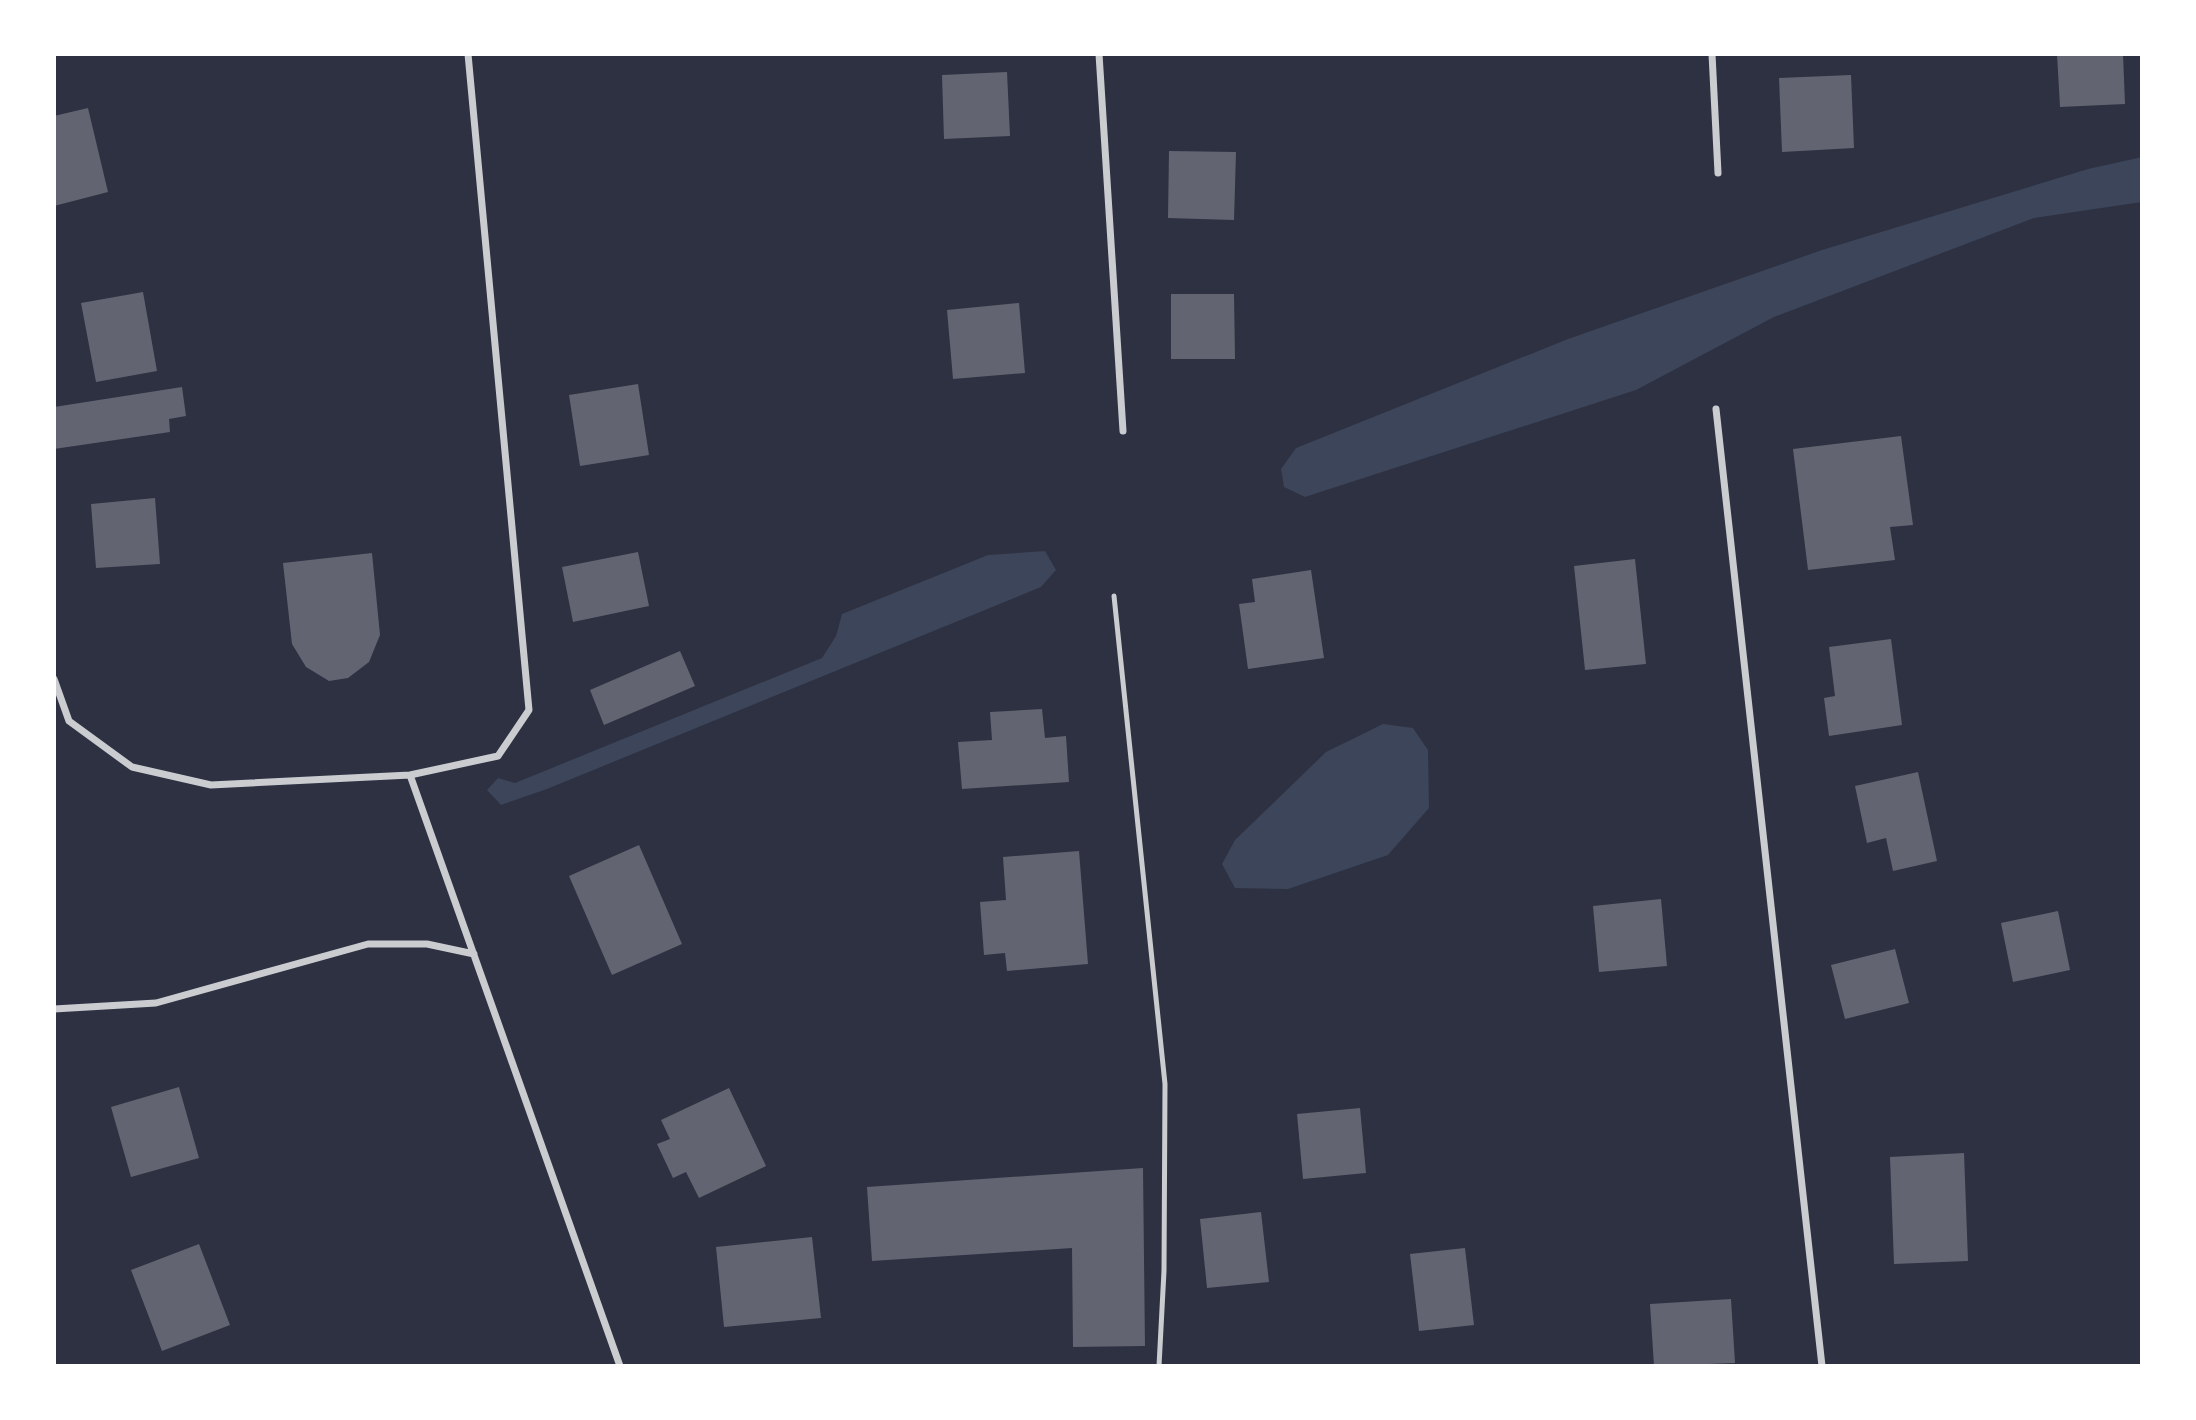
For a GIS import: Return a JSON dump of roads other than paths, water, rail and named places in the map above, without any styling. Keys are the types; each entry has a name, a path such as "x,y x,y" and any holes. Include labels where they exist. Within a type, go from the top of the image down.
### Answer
{"street":[{"path":"54,679 69,721 132,766 211,785 410,775 498,755 528,710 468,54"},
{"path":"1099,54 1123,431"},
{"path":"1712,54 1718,173"},
{"path":"1716,409 1822,1366"},
{"path":"410,775 620,1366"},
{"path":"54,1009 156,1003 368,944 427,944 474,954"}],"lane":[{"path":"1114,596 1165,1084 1164,1271 1159,1366"}]}
